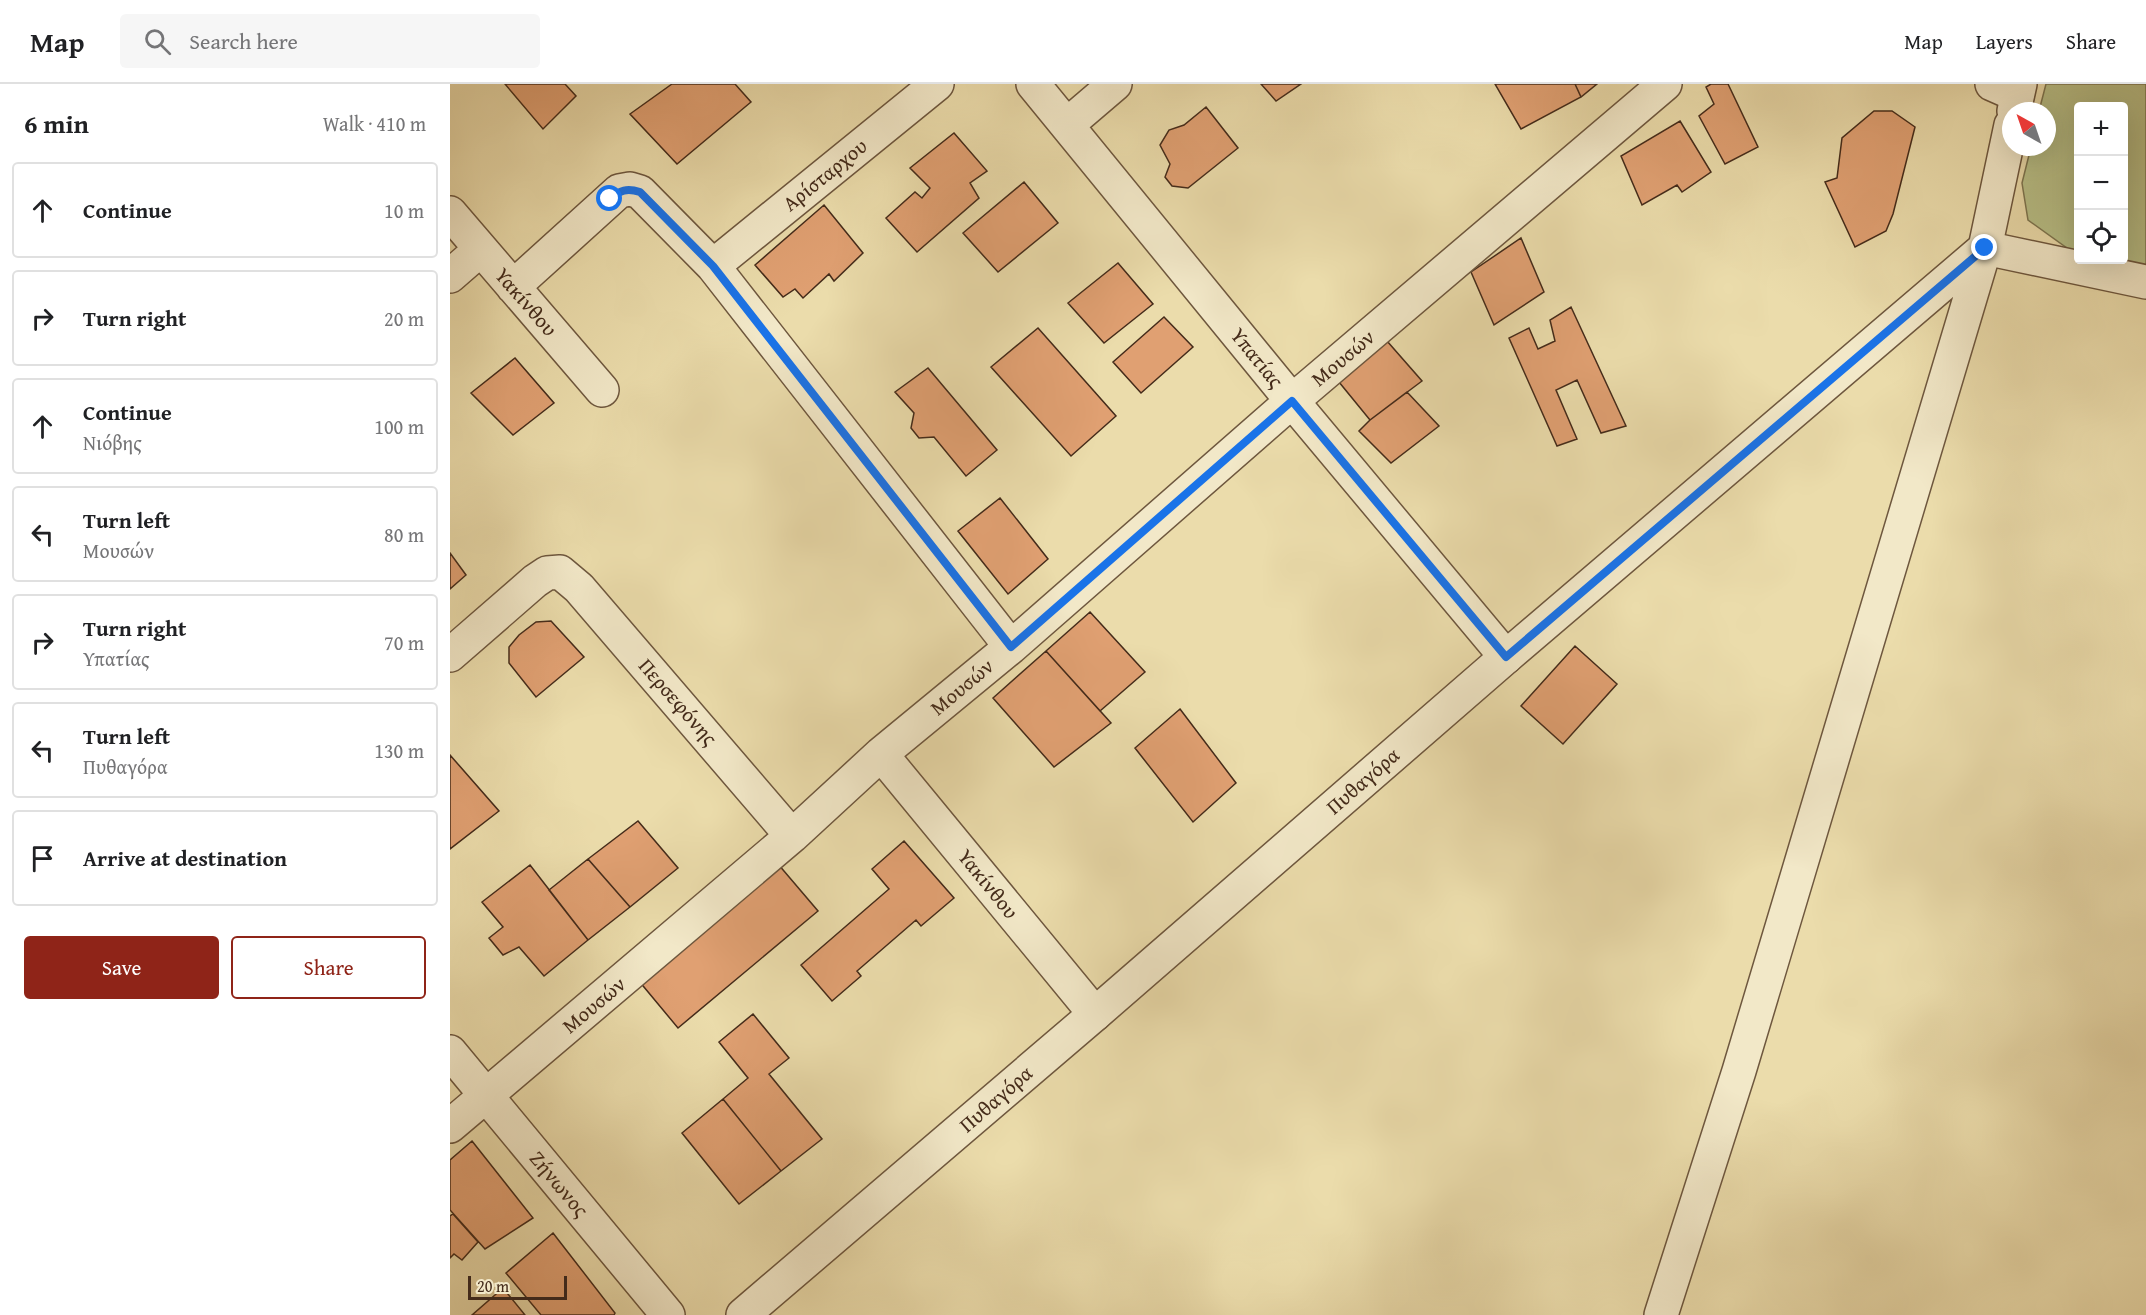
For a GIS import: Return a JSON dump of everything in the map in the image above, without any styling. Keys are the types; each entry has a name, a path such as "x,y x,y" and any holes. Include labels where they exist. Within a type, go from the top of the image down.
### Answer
{"street":[{"name":"Αρίσταρχου","path":"713,266 937,84"},
{"name":"Υπατίας","path":"1033,84 1292,401 1506,657"},
{"path":"1067,125 1115,84"},
{"name":"Μουσών","path":"450,1126 792,836 881,754 1011,647 1292,401 1665,84"},
{"path":"1661,1315 1739,1071 1985,248 2011,100"},
{"path":"513,287 619,191 630,189 640,192 713,266 1011,647"},
{"name":"Υακίνθου","path":"450,213 602,390"},
{"path":"1985,248 2146,282"},
{"name":"Πυθαγόρα","path":"743,1315 1095,1014 1506,657 1985,248"},
{"path":"450,276 481,249"},
{"name":"Περσεφόνης","path":"450,655 534,580 547,573 560,572 579,588 792,836"},
{"name":"Υακίνθου","path":"881,754 1095,1014"},
{"name":"Ζήνωνος","path":"450,1052 668,1315"}],"green space":[{"path":"2046,84 2146,84 2146,268 2125,264 2128,264 2128,102 2074,102 2074,253 2028,220 2022,183 2029,156 2056,156 2056,102 2041,102"}],"building":[{"path":"505,84 565,84 576,96 543,129"},
{"path":"672,84 735,84 751,102 677,164 630,114"},
{"path":"1261,84 1301,84 1276,101"},
{"path":"1495,84 1575,84 1581,97 1521,129"},
{"path":"1575,84 1597,84 1581,97"},
{"path":"1711,84 1728,84 1758,147 1725,164 1699,116 1714,104 1706,87"},
{"path":"1206,107 1238,148 1188,188 1172,186 1165,177 1170,164 1160,145 1169,130 1184,125"},
{"path":"1874,111 1892,111 1915,127 1893,214 1886,231 1855,247 1825,182 1837,178 1842,138"},
{"path":"1680,121 1711,172 1682,192 1677,185 1642,205 1621,156"},
{"path":"954,133 987,171 970,183 979,198 917,252 886,218 915,192 922,198 930,188 910,168"},
{"path":"1024,182 1058,223 998,272 963,233"},
{"path":"824,205 863,253 834,281 829,274 803,298 795,289 783,297 755,265"},
{"path":"1521,238 1544,292 1494,325 1471,272"},
{"path":"1118,263 1153,304 1104,343 1068,303"},
{"path":"1571,307 1626,426 1601,433 1577,380 1556,390 1577,439 1557,446 1509,338 1529,328 1538,349 1555,341 1550,320"},
{"path":"1164,317 1193,347 1141,393 1113,362"},
{"path":"1038,328 1116,416 1071,456 991,367"},
{"path":"1387,341 1422,381 1370,420 1339,382"},
{"path":"515,358 554,403 513,435 471,393"},
{"path":"928,368 997,450 966,476 934,437 919,438 911,428 914,413 895,392"},
{"path":"1407,392 1439,426 1391,463 1359,431"},
{"path":"1000,498 1048,559 1008,594 958,531"},
{"path":"450,553 466,575 450,589"},
{"path":"1090,612 1145,672 1100,711 1046,651"},
{"path":"551,621 584,657 536,697 509,663 509,647 519,635 536,622"},
{"path":"1575,646 1617,684 1563,744 1521,706"},
{"path":"1046,651 1111,723 1054,767 993,698"},
{"path":"1180,709 1236,783 1193,822 1135,748"},
{"path":"450,755 499,811 450,849"},
{"path":"638,821 678,868 630,907 588,859"},
{"path":"904,841 954,898 921,926 916,920 857,971 861,976 832,1001 801,965 889,889 872,869"},
{"path":"588,859 630,907 588,940 549,890"},
{"path":"778,864 818,911 678,1028 639,981"},
{"path":"530,865 588,940 544,976 519,947 503,955 489,938 503,927 482,902"},
{"path":"753,1014 789,1058 769,1074 822,1139 781,1171 723,1099 748,1078 719,1042"},
{"path":"723,1099 781,1171 739,1204 682,1133"},
{"path":"472,1141 533,1218 485,1249 450,1210 450,1160"},
{"path":"453,1214 478,1242 462,1260 454,1254 450,1258 450,1216"},
{"path":"553,1233 615,1313 614,1315 541,1315 506,1273"},
{"path":"503,1288 525,1315 472,1315"}],"route":[{"path":"610,199 619,191 630,189 640,192 713,266 1011,647 1292,401 1506,657 1985,248"}]}
